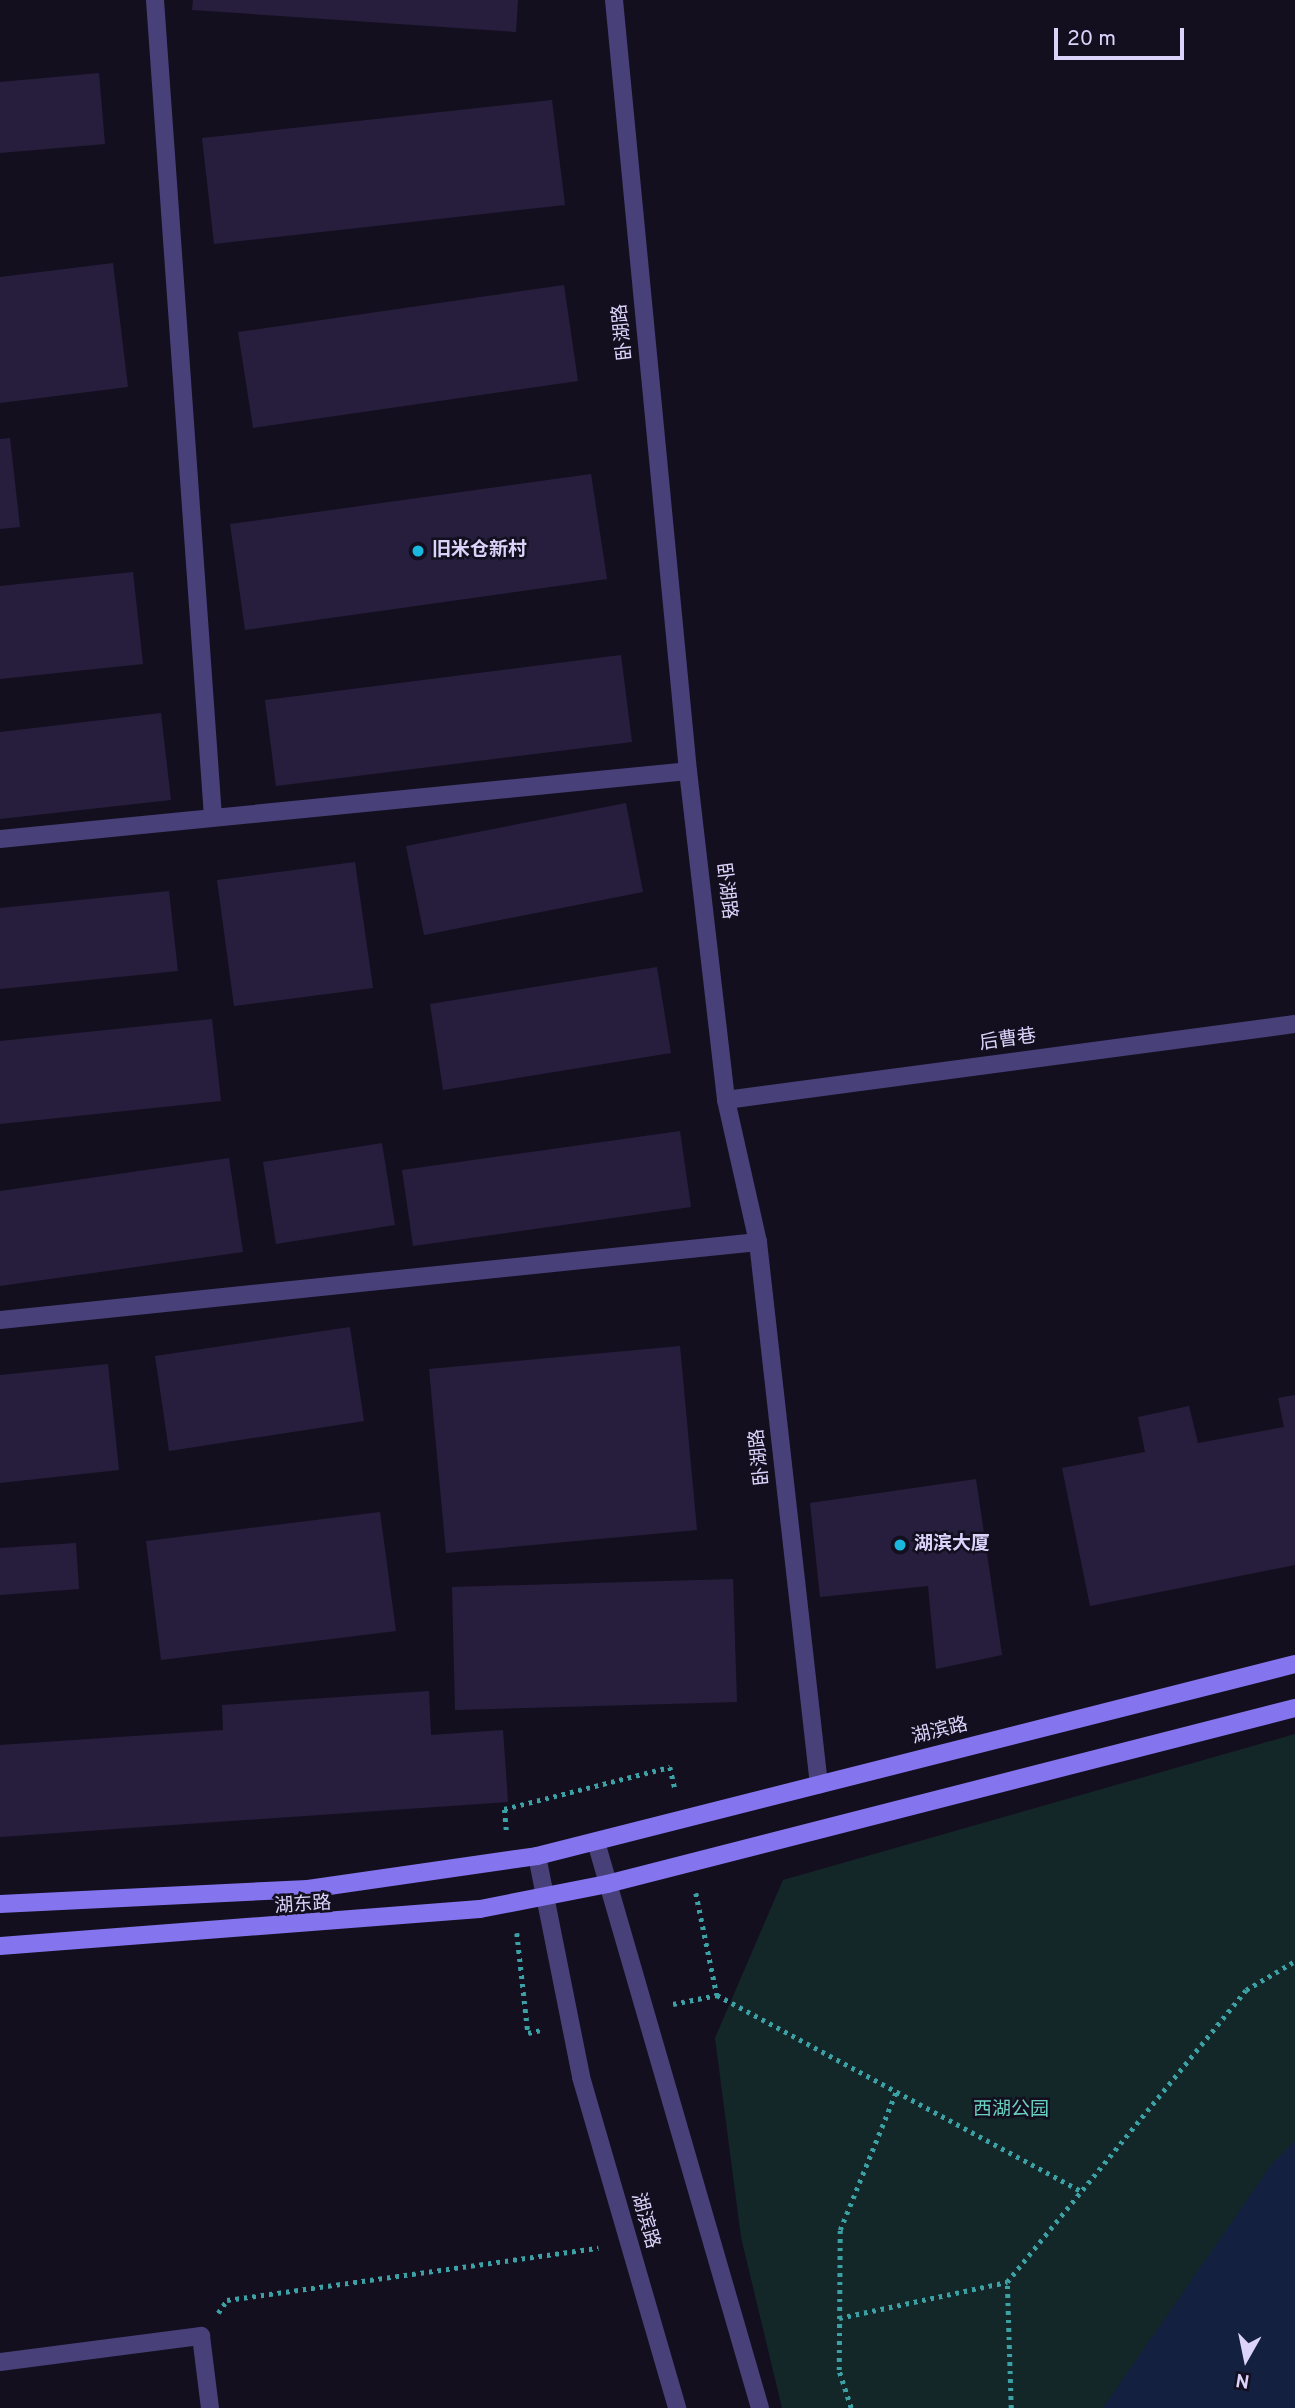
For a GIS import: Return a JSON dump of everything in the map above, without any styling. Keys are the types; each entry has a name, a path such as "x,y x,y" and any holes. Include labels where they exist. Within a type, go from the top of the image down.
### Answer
{"main road":[{"name":"湖滨路","path":"537,1856 1295,1664"},
{"path":"607,1884 1295,1708"},
{"name":"湖东路","path":"0,1905 308,1889 537,1856"},
{"name":"湖东路","path":"0,1946 312,1927 543,1898 607,1884"}],"street":[{"path":"155,0 213,817"},
{"name":"卧湖路","path":"614,0 688,771 726,1100 758,1242 819,1785"},
{"path":"0,839 688,771"},
{"name":"后曹巷","path":"726,1100 1295,1024"},
{"path":"0,1320 758,1242"},
{"path":"596,1842 761,2408"},
{"name":"湖滨路","path":"537,1856 543,1898 581,2077 677,2408"},
{"path":"0,2362 201,2336 209,2408"}],"path":[{"path":"839,2318 1007,2282 1246,1990 1295,1961"},
{"path":"717,1995 1081,2191"},
{"path":"851,2408 839,2370 840,2230 896,2092"},
{"path":"201,2336 228,2300 628,2244"},
{"path":"1007,2282 1011,2408"}],"green space":[{"name":"西湖公园","path":"1295,1734 1295,2408 782,2408 741,2237 715,2038 783,1880"}],"water":[{"path":"1295,2141 1295,2408 1103,2408 1272,2164"}],"building":[{"path":"193,0 518,0 516,32 192,10"},
{"path":"99,73 105,144 0,153 0,82"},
{"path":"552,100 565,205 214,244 202,138"},
{"path":"113,263 128,387 0,403 0,277"},
{"path":"564,285 578,381 253,428 238,332"},
{"path":"10,438 20,527 0,529 0,439"},
{"name":"旧米仓新村","path":"591,474 607,579 245,630 230,524"},
{"path":"133,572 143,664 0,679 0,586"},
{"path":"621,655 632,742 276,786 265,700"},
{"path":"161,713 171,800 0,819 0,732"},
{"path":"626,803 643,892 424,935 406,846"},
{"path":"355,862 373,988 234,1006 217,880"},
{"path":"169,891 178,971 0,989 0,908"},
{"path":"657,967 671,1053 443,1090 430,1004"},
{"path":"212,1019 221,1101 0,1124 0,1041"},
{"path":"680,1131 691,1207 413,1246 402,1170"},
{"path":"382,1143 395,1225 276,1244 263,1162"},
{"path":"229,1158 243,1252 0,1286 0,1191"},
{"path":"350,1327 364,1421 169,1451 155,1356"},
{"path":"680,1346 697,1530 446,1553 429,1369"},
{"path":"108,1364 119,1470 0,1483 0,1375"},
{"path":"1295,1395 1295,1565 1090,1606 1062,1468 1145,1452 1138,1417 1189,1406 1198,1443 1284,1427 1278,1398"},
{"name":"湖滨大厦","path":"976,1479 1002,1655 936,1669 928,1586 820,1597 810,1503"},
{"path":"380,1512 396,1631 161,1660 146,1541"},
{"path":"76,1543 79,1589 0,1595 0,1548"},
{"path":"733,1579 737,1702 455,1710 452,1587"},
{"path":"429,1691 431,1735 503,1730 508,1802 0,1837 0,1745 223,1730 222,1705"}],"place":[{"name":"旧米仓新村","path":"418,551"},
{"name":"湖滨大厦","path":"900,1545"}]}
